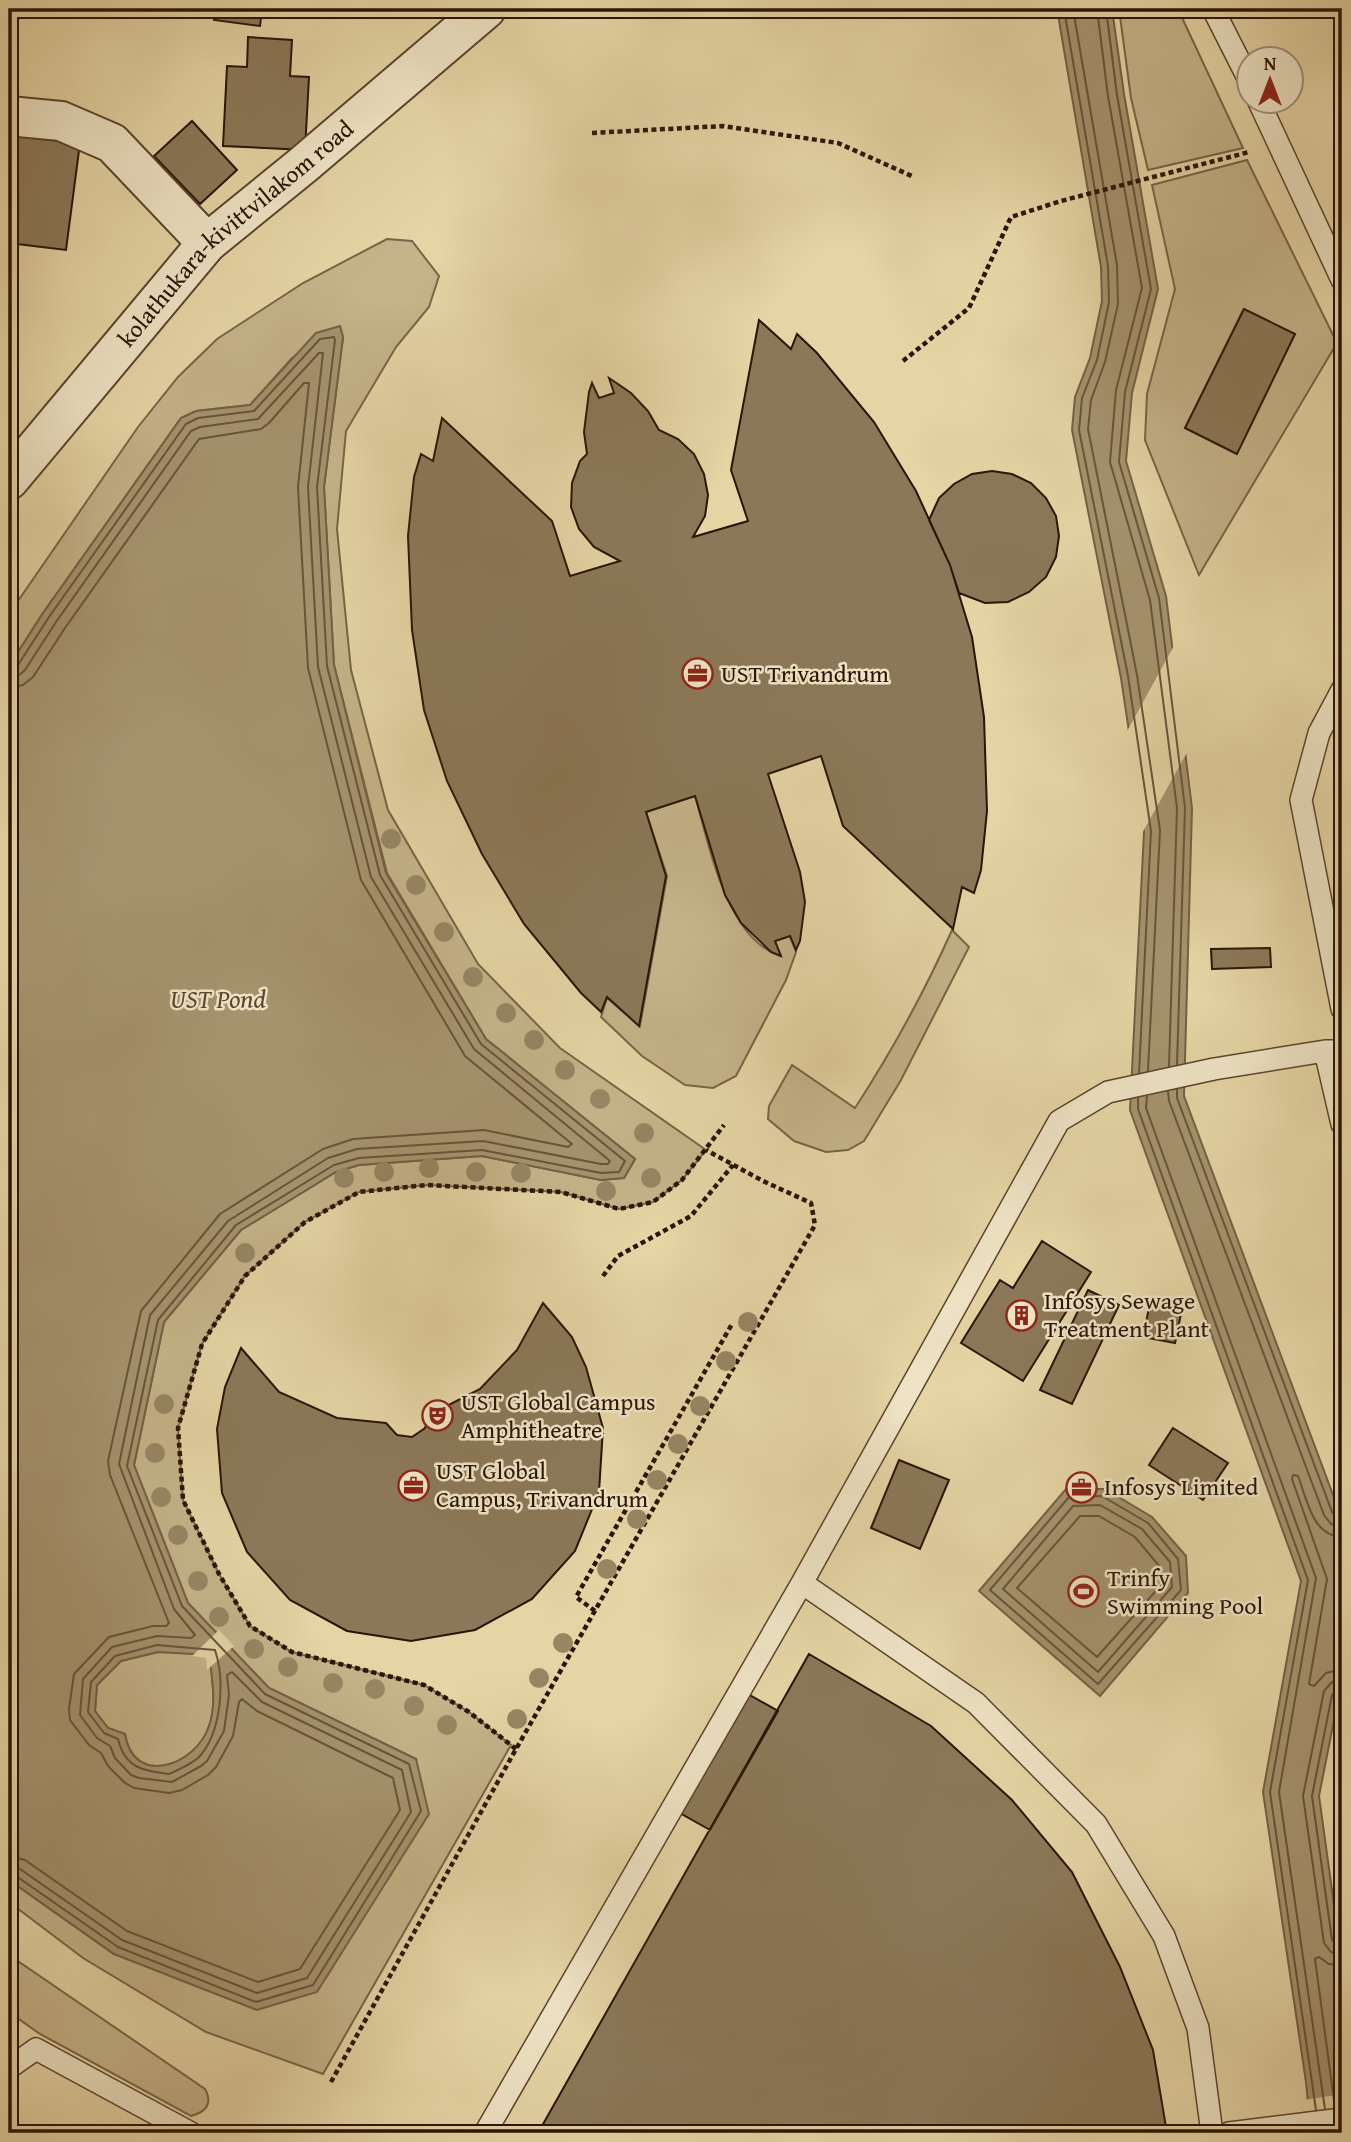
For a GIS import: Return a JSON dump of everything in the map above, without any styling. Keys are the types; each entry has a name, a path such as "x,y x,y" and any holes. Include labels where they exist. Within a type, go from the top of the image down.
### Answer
{"street":[{"name":"kolathukara-kivittvilakom road","path":"9,480 206,243 313,157 486,9"},
{"path":"9,116 61,121 112,144 206,243"}],"lane":[{"path":"1213,9 1236,54"},
{"path":"1266,116 1342,281"},
{"path":"1342,690 1319,733 1301,800 1342,1009"},
{"path":"485,2133 802,1583 1059,1121 1108,1092 1214,1069 1333,1051 1342,1124"},
{"path":"802,1583 976,1703 1096,1824 1164,1936 1198,2028 1212,2133"},
{"path":"9,2068 36,2049 191,2133"},
{"path":"1229,2133 1342,2119"}],"path":[{"path":"592,133 723,126 838,143 914,177"},
{"path":"903,361 969,308 1011,218 1062,201 1280,144"},
{"path":"516,1749 469,1712 424,1685 292,1652 250,1626 219,1574 183,1500 178,1428 202,1344 245,1276 305,1222 359,1192 426,1185 561,1192 619,1209 653,1202 682,1180 724,1125"},
{"path":"331,2082 516,1749 815,1225 811,1203 706,1150"},
{"path":"603,1276 618,1256 691,1216 733,1165"},
{"path":"595,1611 576,1597 732,1324"}],"shaded area":[{"path":"1119,9 1178,9 1243,148 1148,170 1131,98"},
{"path":"1247,160 1337,343 1199,575 1145,440 1147,394 1175,289 1152,185","holes":["1243,310 1295,334 1236,454 1185,428"]},
{"path":"387,239 412,241 439,276 429,307 396,347 346,431 337,529 351,670 388,810 478,964 560,1048 706,1150 682,1180 653,1202 619,1209 561,1192 426,1185 359,1192 305,1222 245,1276 202,1344 178,1428 183,1500 219,1574 250,1626 292,1652 424,1685 469,1712 511,1745 323,2074 206,2032 83,1958 9,1902 9,1880 114,1954 416,1759 269,1688 188,1603 134,1465 164,1322 241,1230 336,1172 359,1165 482,1156 601,1180 624,1178 635,1159 486,1039 387,873 334,665 324,487 343,337 340,327 292,358 250,405 196,411 181,418 43,613 9,666 9,614 138,427 178,377 217,339 303,283"},
{"path":"695,796 722,887 733,910 761,946 780,956 775,941 790,936 796,952 786,980 736,1076 713,1088 685,1085 642,1056 601,1017 607,998 640,1026 667,876 646,812"},
{"path":"952,930 969,947 901,1080 864,1141 848,1150 826,1152 794,1141 768,1119 769,1106 792,1065 855,1108 907,1021"},
{"path":"158,1652 209,1654 213,1700 209,1726 192,1752 179,1761 152,1766 140,1761 130,1751 125,1734 108,1728 95,1711 97,1685 121,1661"},
{"path":"9,1955 205,2089 207,2107 191,2116 40,2034 9,2012"}],"water":[{"path":"1057,9 1112,9 1158,289 1132,393 1126,461 1166,596 1192,808 1184,1096 1342,1519 1342,1680 1319,1796 1342,1963 1342,2133 1311,2133 1306,2082 1263,1792 1301,1581 1130,1110 1144,832 1121,678 1072,430 1075,397 1090,358 1102,301 1101,267"},
{"name":"UST Pond","path":"340,326 343,337 324,487 334,665 386,873 486,1039 635,1159 624,1178 601,1180 482,1156 359,1165 336,1172 241,1230 164,1322 134,1465 188,1603 269,1688 416,1759 429,1814 317,1992 257,2010 114,1954 9,1880 9,666 43,613 181,418 196,411 250,405 316,333","holes":["158,1652 209,1655 213,1700 209,1726 202,1740 178,1761 151,1766 140,1761 130,1751 125,1734 108,1728 95,1711 97,1685 121,1661"]},
{"name":"Trinfy Swimming Pool","path":"1066,1489 1105,1489 1152,1517 1186,1556 1188,1593 1100,1696 979,1591"}],"pier":[{"path":"1175,644 1189,749 1140,837 1126,733"},
{"path":"219,1630 234,1646 207,1670 206,1658 192,1656"},
{"path":"1342,2094 1342,2133 1308,2133 1304,2100"}],"building":[{"path":"215,9 262,9 260,26 214,20"},
{"path":"248,37 292,40 290,76 309,77 305,150 223,146 227,66 247,67"},
{"path":"192,121 237,170 200,204 154,156"},
{"path":"9,135 80,143 66,250 9,243"},
{"path":"9,297 12,298 9,363"},
{"path":"1244,309 1295,334 1237,454 1185,428"},
{"name":"UST Trivandrum","path":"759,320 791,349 797,334 817,353 874,422 916,491 950,565 972,637 984,717 987,811 981,870 974,893 962,887 953,929 843,826 821,756 768,774 800,872 805,902 800,941 796,950 790,936 775,941 781,956 771,952 741,923 725,895 695,796 646,812 666,876 639,1026 607,997 601,1012 581,993 524,924 482,854 447,781 424,710 412,630 408,536 414,477 421,454 433,461 442,418 552,521 570,576 620,561 594,547 579,529 571,507 572,483 580,461 587,454 584,432 589,392 592,383 599,398 614,393 609,378 631,393 648,411 659,430 678,439 694,454 704,474 708,495 705,516 693,537 748,521 731,470"},
{"path":"992,471 1012,474 1031,483 1046,498 1056,516 1059,536 1056,557 1046,577 1029,592 1008,602 985,603 959,593 950,565 929,520 939,498 954,484 972,474"},
{"path":"1270,948 1271,967 1212,969 1211,949"},
{"name":"Infosys Sewage Treatment Plant","path":"1042,1241 1091,1272 1023,1381 961,1343 1000,1280 1013,1288"},
{"path":"1088,1290 1119,1305 1072,1404 1040,1390"},
{"path":"1151,1298 1183,1304 1175,1343 1143,1337"},
{"path":"543,1303 572,1337 586,1367 603,1428 599,1492 575,1551 532,1599 475,1630 411,1641 347,1631 290,1600 247,1552 222,1493 217,1429 225,1387 241,1348 279,1392 337,1418 386,1423 397,1435 412,1437 425,1428 431,1414 480,1389 517,1350"},
{"path":"1173,1428 1228,1463 1203,1500 1149,1465"},
{"path":"899,1460 949,1480 920,1549 871,1528"},
{"path":"809,1654 931,1726 1012,1800 1072,1872 1120,1967 1153,2050 1167,2133 538,2133"},
{"path":"748,1694 778,1711 710,1830 680,1813"}],"place":[{"name":"UST Trivandrum","path":"698,674"},
{"name":"Infosys Sewage Treatment Plant","path":"1021,1315"},
{"name":"UST Global Campus Amphitheatre","path":"438,1416"},
{"name":"UST Global Campus, Trivandrum","path":"413,1485"},
{"name":"Infosys Limited","path":"1081,1487"},
{"name":"Trinfy Swimming Pool","path":"1084,1592"}]}
